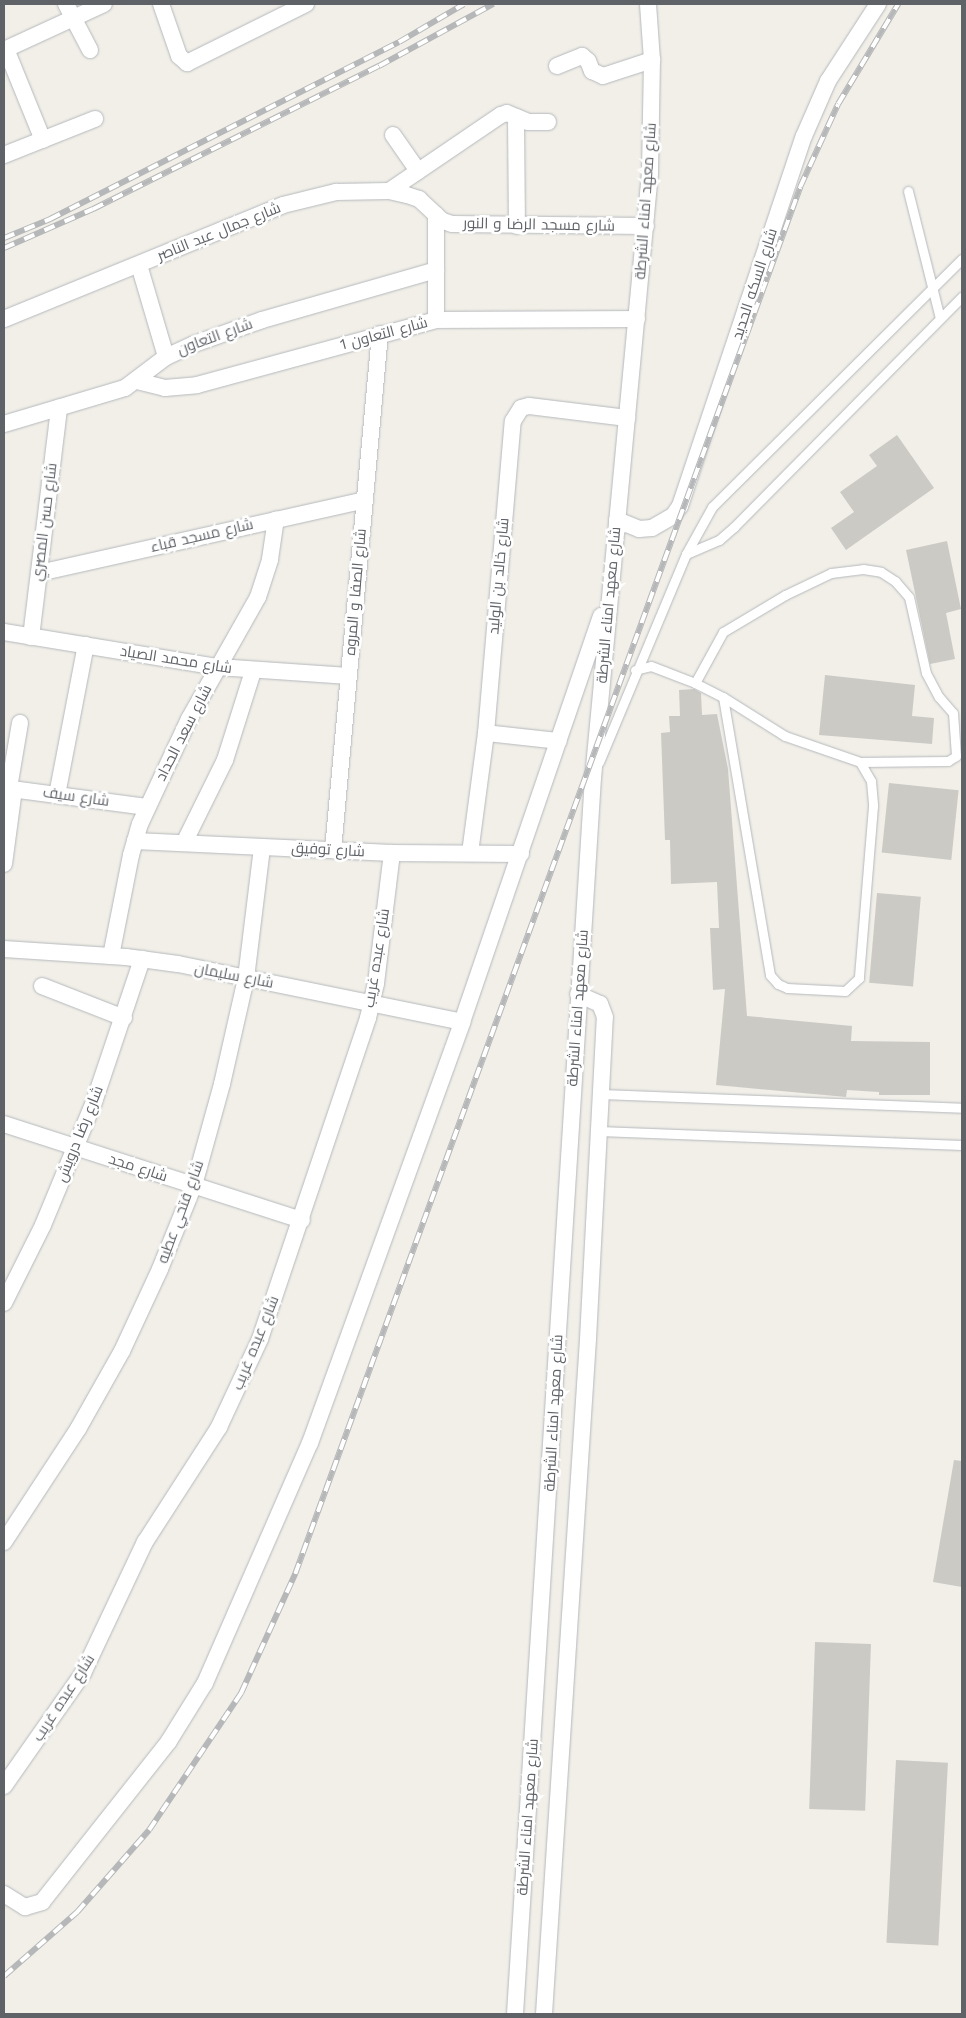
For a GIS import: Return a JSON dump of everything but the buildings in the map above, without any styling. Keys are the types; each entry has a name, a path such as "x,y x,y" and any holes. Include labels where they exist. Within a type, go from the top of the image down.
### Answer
{"street":[{"path":"43,140 6,46 70,11 104,4"},
{"path":"161,4 179,56 182,61 190,62 306,4"},
{"name":"شارع معهد امناء الشرطة","path":"515,2014 578,994 609,592 646,226 652,60 648,4"},
{"name":"شارع السكه الحديد","path":"617,520 634,527 652,528 663,523 680,506 808,126 847,47 878,4"},
{"path":"70,11 90,50"},
{"path":"557,66 584,57 592,71 603,76 652,60"},
{"path":"389,191 501,115 506,113 528,122 548,122"},
{"path":"516,117 517,226"},
{"path":"4,155 95,119"},
{"path":"392,135 418,172"},
{"name":"شارع جمال عبد الناصر","path":"4,319 283,205 336,192 389,191 419,199 436,214"},
{"path":"436,214 436,320"},
{"name":"شارع مسجد الرضا و النور","path":"436,214 452,224 646,226"},
{"path":"139,265 166,357"},
{"name":"شارع التعاون","path":"4,424 114,392 136,381 166,357 262,320 436,270"},
{"name":"شارع التعاون 1","path":"136,381 165,388 197,385 436,320 637,319"},
{"name":"شارع الصفا و المروه","path":"332,850 380,334"},
{"name":"شارع خالد بن الوليد","path":"470,853 486,733 516,413 530,406 627,418"},
{"name":"شارع حسن المصري","path":"31,637 59,408"},
{"name":"شارع مسجد قباء","path":"39,573 365,500"},
{"name":"شارع سعد الحداد","path":"111,956 135,841 147,807 189,719 266,578 276,519"},
{"path":"4,1894 26,1907 35,1906 48,1894 169,1742 205,1683 310,1444 521,854 609,592"},
{"name":"شارع محمد الصياد","path":"4,632 218,667 253,671 349,676"},
{"path":"57,795 86,645"},
{"path":"184,843 225,760 253,671"},
{"path":"4,864 9,788 20,723"},
{"path":"486,733 559,741"},
{"name":"شارع سيف","path":"9,788 147,807"},
{"name":"شارع توفيق","path":"135,841 392,853 521,854"},
{"name":"شارع فتحي عطيه","path":"4,1542 78,1429 122,1351 160,1269 194,1185 222,1084 246,978 262,847"},
{"name":"شارع عبده غريب","path":"4,1786 83,1673 145,1542 219,1427 260,1339 302,1220 372,1003 392,853"},
{"name":"شارع سليمان","path":"4,949 142,959 462,1022"},
{"name":"شارع رضا درويش","path":"4,1304 43,1225 75,1148 124,1018 142,959"},
{"path":"42,986 124,1018"},
{"path":"544,2014 588,1339 601,1094 603,1008 578,994"},
{"name":"شارع مجد","path":"4,1124 302,1220"},
{"path":"546,1535 574,1539"}],"lane":[{"path":"908,191 940,318"},
{"path":"594,778 635,670 686,554 712,507 962,259"},
{"path":"686,554 718,540 734,527 962,296"},
{"path":"635,670 651,666 722,697 785,736 860,762 948,761 956,756 953,714 926,673 909,597 895,581 881,572 863,569 831,573 785,595 722,632 695,684"},
{"path":"722,697 766,962 770,975 778,984 787,988 845,991 859,978 872,806 870,781 860,762"},
{"path":"601,1094 962,1108"},
{"path":"599,1131 962,1145"}],"railway":[{"path":"4,238 50,219 399,42 464,4"},
{"path":"4,248 93,209 379,66 493,4"},
{"path":"4,1976 77,1912 149,1830 241,1693 295,1574 800,187 838,104 898,4"}]}
